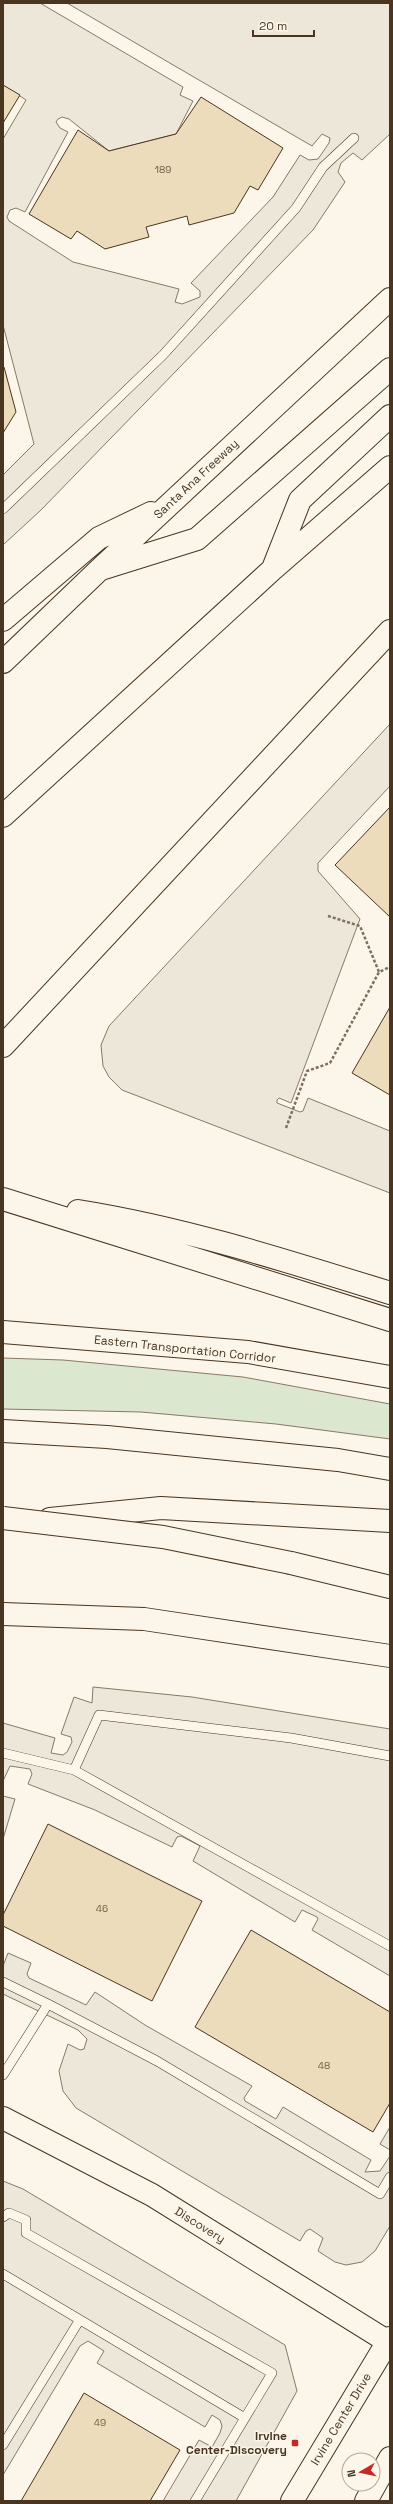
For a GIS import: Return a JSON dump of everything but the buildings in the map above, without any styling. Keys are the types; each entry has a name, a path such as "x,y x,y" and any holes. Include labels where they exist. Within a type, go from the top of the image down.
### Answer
{"main road":[{"name":"Santa Ana Freeway","path":"3,662 99,570 390,298"},
{"path":"99,570 197,539 390,369"},
{"path":"273,569 300,500 390,416"},
{"path":"3,816 273,569 390,467"},
{"path":"3,620 99,538 170,504"},
{"path":"3,1046 390,631"},
{"path":"3,1199 118,1217 246,1248 390,1293"},
{"path":"3,1199 390,1320"},
{"name":"Eastern Transportation Corridor","path":"3,1332 248,1352 390,1377"},
{"path":"3,1431 107,1437 338,1460 390,1469"},
{"path":"3,1523 161,1508 390,1521"},
{"path":"3,1518 163,1537 291,1563 390,1587"},
{"path":"3,1614 144,1619 390,1656"},
{"name":"Discovery","path":"3,2118 152,2195 389,2341"},
{"name":"Irvine Center Drive","path":"292,2501 389,2341"},
{"path":"366,2501 390,2458"}],"lane":[{"path":"3,509 163,355 296,208 323,167 354,138"},
{"path":"74,1770 99,1715 291,1738 390,1756"},
{"path":"3,1754 74,1770 390,1946"},
{"path":"3,1982 157,2061 380,2194 390,2177"},
{"path":"3,2075 48,2004"},
{"path":"3,2217 9,2213 26,2220 26,2233 272,2373 196,2501"},
{"path":"3,2274 79,2321 245,2418"},
{"path":"3,2444 79,2321"}],"path":[{"path":"328,916 360,926 380,972"},
{"path":"286,1128 307,1071 330,1063 380,972 390,967"}],"green space":[{"path":"3,1358 63,1360 243,1377 390,1404 390,1439 276,1424 141,1412 3,1409"}],"shaded area":[{"path":"3,3 40,3 183,87 180,95 193,101 176,134 109,151 69,119 62,117 58,119 56,122 60,128 68,132 25,212 16,208 10,210 7,217 9,221 73,262 179,289 175,302 182,304 200,297 200,291 191,283 273,197 300,155 309,160 318,159 329,143 330,138 322,134 312,146 67,3 390,3 390,134 362,160 353,153 341,163 338,172 345,182 313,230 41,510 3,545 3,475 34,444 3,325 3,139 26,100 3,85"},
{"path":"390,724 390,786 318,863 318,871 360,919 291,1103 279,1098 277,1103 300,1112 303,1111 308,1098 390,1131 390,1193 122,1090 109,1077 103,1066 101,1045 109,1026"},
{"path":"93,1687 192,1697 390,1729 390,1976 312,1930 318,1919 317,1917 302,1910 295,1922 193,1861 200,1846 181,1836 177,1837 172,1847 95,1810 28,1784 32,1774 30,1769 10,1766 3,1781 3,1723 55,1738 51,1753 63,1755 67,1752 72,1742 71,1737 61,1734 74,1697 92,1703"},
{"path":"3,1796 15,1799 3,1839"},
{"path":"8,1953 31,1963 27,1974 29,1978 86,2005 95,1992 145,2025 252,2086 244,2098 245,2101 276,2119 283,2107 371,2160 365,2172 380,2171 390,2156 390,2226 375,2251 362,2262 346,2265 335,2262 318,2251 323,2238 310,2229 306,2231 300,2241 76,2108 63,2091 59,2071 68,2044 80,2050 84,2049 87,2039 78,2030 3,1994 3,1966"},
{"path":"390,2127 390,2150 380,2144"},
{"path":"3,2181 23,2189 285,2345 297,2391 236,2501 163,2501 199,2440 212,2447 220,2433 222,2426 220,2420 212,2415 205,2427 97,2363 104,2351 88,2341 80,2346 3,2475"}],"place":[{"name":"Irvine Center-Discovery","path":"295,2443"}]}
